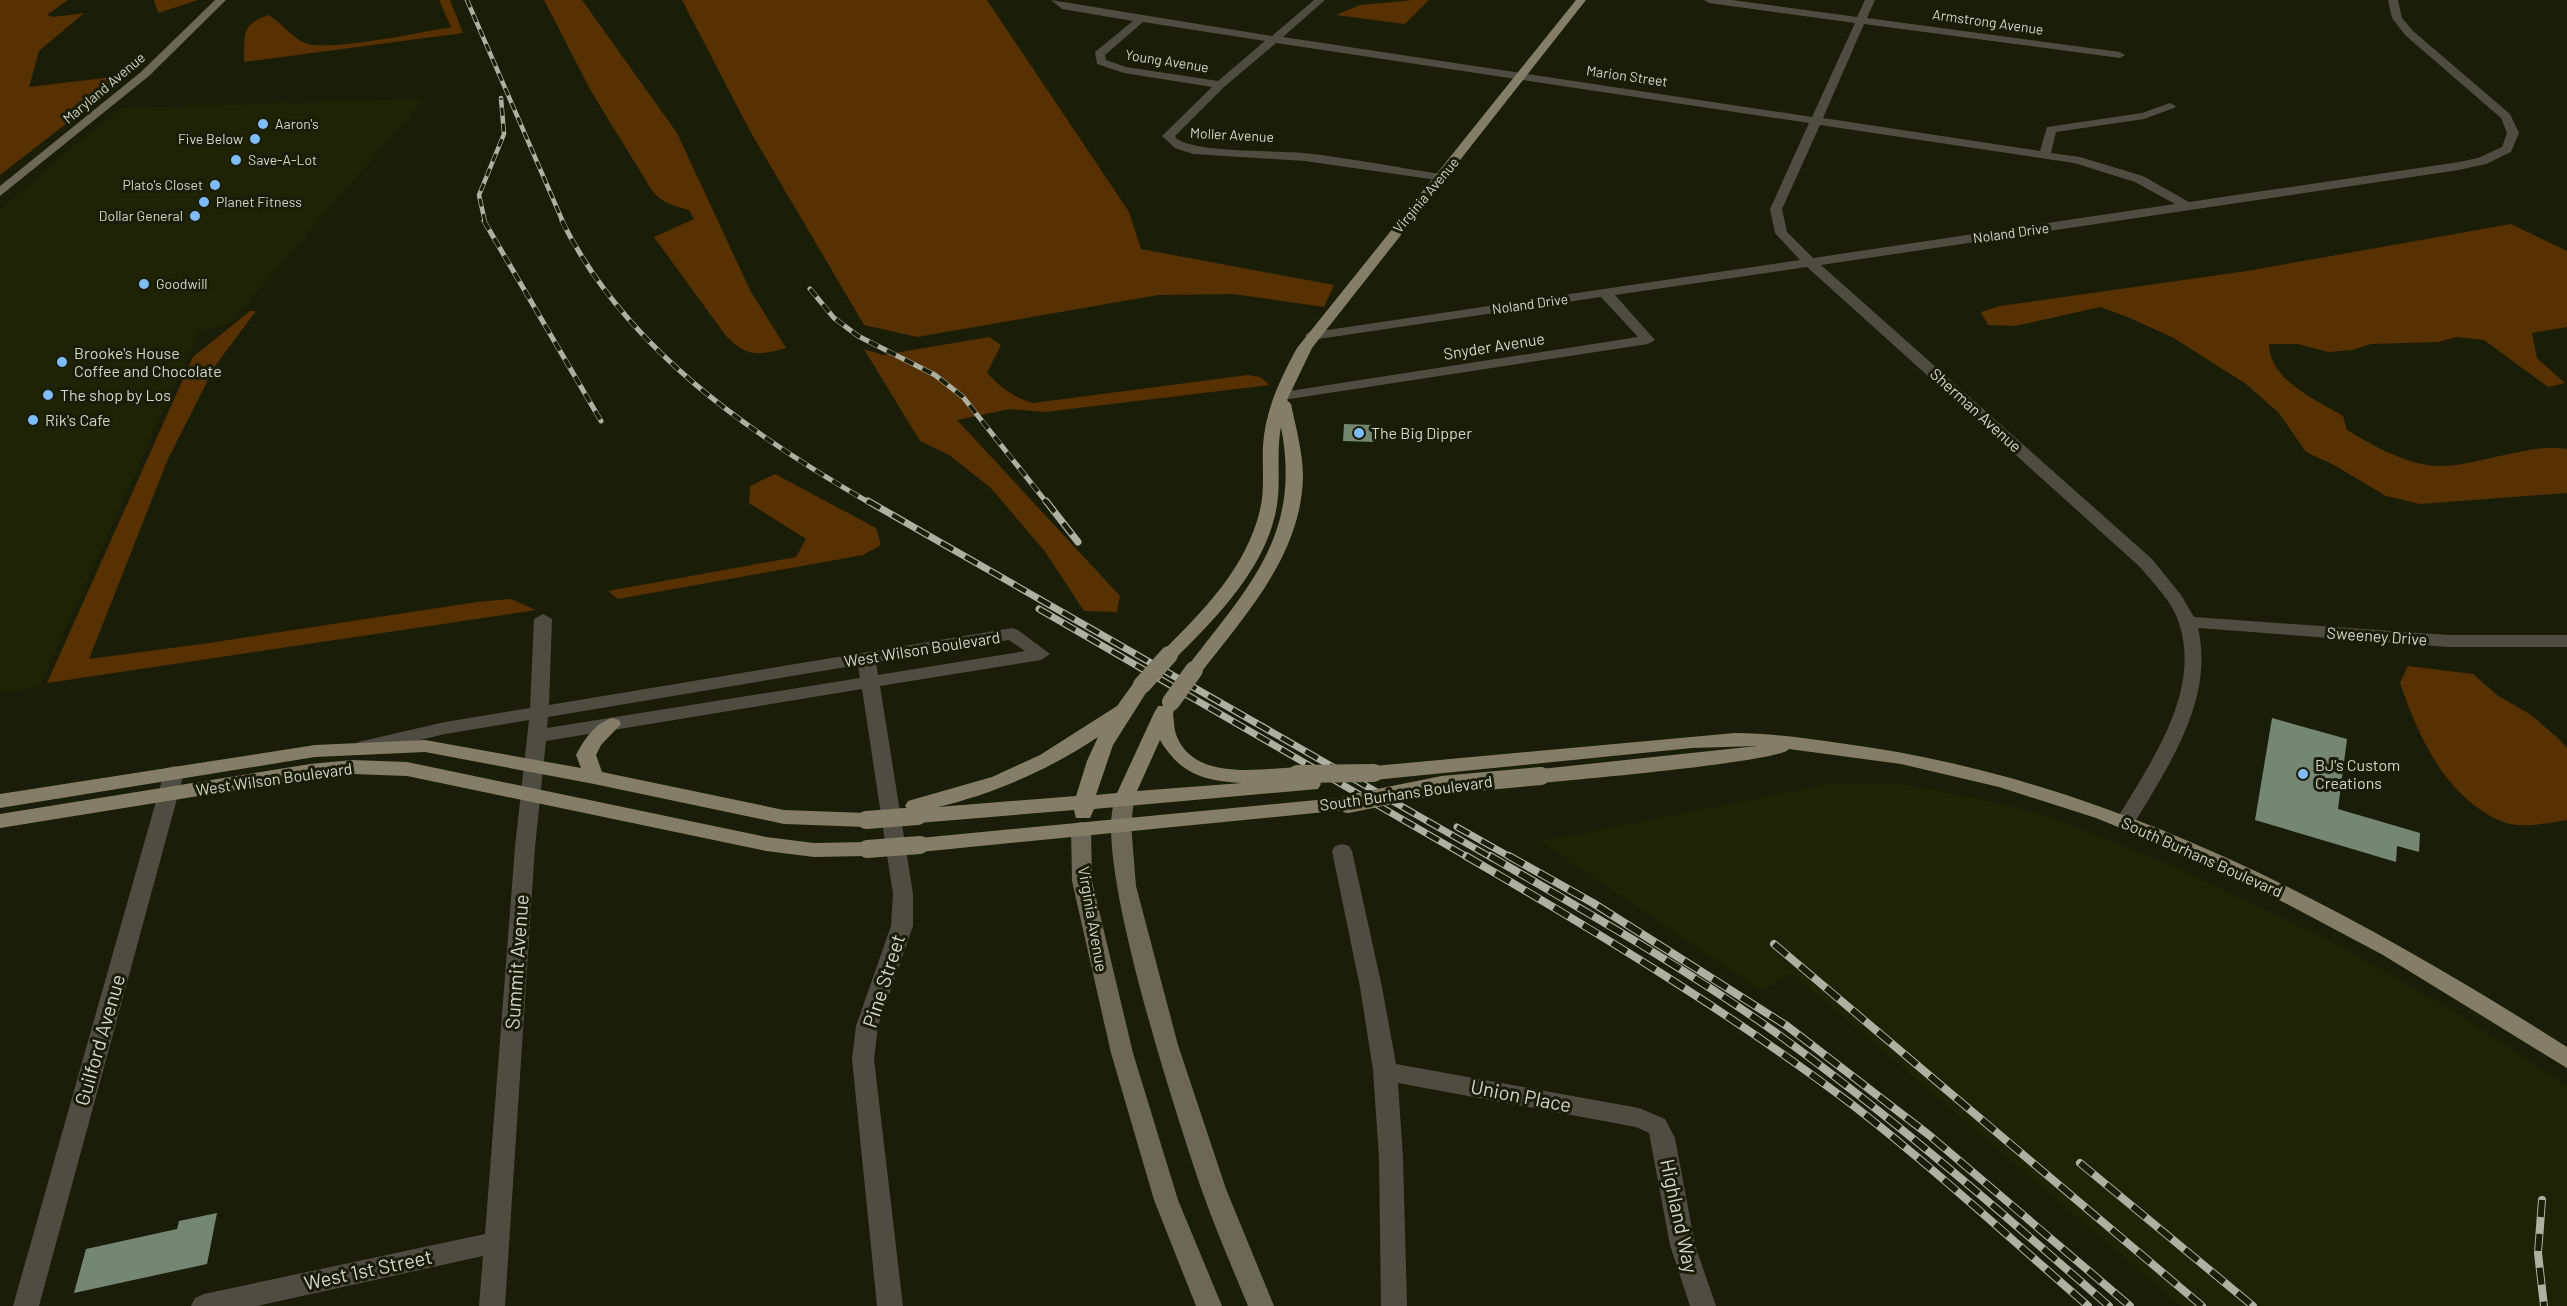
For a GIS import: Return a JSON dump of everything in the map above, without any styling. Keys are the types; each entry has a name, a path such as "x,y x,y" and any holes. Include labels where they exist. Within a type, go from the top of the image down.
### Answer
{"main road":[{"name":"Maryland Avenue","path":"0,192 145,74 221,0"},
{"name":"Virginia Avenue","path":"1209,1306 1166,1200 1122,1053 1082,881 1081,829 1084,803 1104,741 1121,711 1235,582 1255,549 1268,509 1272,475 1270,444 1283,396 1296,361 1312,336 1581,0"},
{"name":"Virginia Avenue","path":"1262,1306 1214,1189 1167,1045 1126,886 1122,824 1124,801 1131,777 1167,707 1257,591 1277,554 1291,513 1295,477 1283,396"},
{"path":"1167,707 1168,739 1181,757 1193,767 1223,776 1304,779"},
{"path":"917,811 1008,781 1085,739 1121,711"},
{"path":"594,777 586,755 593,741 612,724"},
{"name":"South Burhans Boulevard","path":"1124,801 1304,779 1374,773 1744,755 1802,744 1838,746 1935,763 2037,791 2125,822 2301,902 2477,1000 2567,1059"},
{"name":"West Wilson Boulevard","path":"0,821 315,751 425,746 594,777 784,817 824,820 917,811"},
{"name":"South Burhans Boulevard","path":"1081,829 1348,804 1538,766"},
{"name":"West Wilson Boulevard","path":"0,801 352,767 407,769 765,844 814,850 867,849 1081,829"},
{"path":"917,811 1124,801"}],"street":[{"name":"Marion Street","path":"1056,0 1066,7 1142,19 2045,154 2120,171 2187,206"},
{"name":"Moller Avenue","path":"1320,0 1220,85 1168,136 1172,141 1195,150 1296,154 1440,178"},
{"name":"Armstrong Avenue","path":"1709,0 2120,55"},
{"name":"Sherman Avenue","path":"1870,0 1815,120 1775,217 1784,237 1810,262 2120,538 2166,587 2188,622 2194,649 2190,691 2180,719 2125,822"},
{"name":"Noland Drive","path":"1312,336 2460,166 2482,161 2507,148 2513,133 2506,116 2409,33 2397,18 2393,0"},
{"name":"Young Avenue","path":"1142,19 1100,54 1101,62 1124,70 1220,85"},
{"path":"2045,154 2051,129 2144,116 2170,106"},
{"name":"Snyder Avenue","path":"1283,396 1648,340 1605,293"},
{"name":"Summit Avenue","path":"492,1306 530,796 539,712 543,619"},
{"name":"Sweeney Drive","path":"2188,622 2448,641 2567,641"},
{"name":"West Wilson Boulevard","path":"365,747 445,728 1012,634 1041,654 536,736"},
{"name":"Pine Street","path":"866,658 903,894 902,926 867,1026 863,1059 890,1306"},
{"name":"Guilford Avenue","path":"26,1306 172,783"},
{"path":"1342,851 1385,1071 1394,1306"},
{"name":"Union Place","path":"1385,1071 1639,1118 1657,1126"},
{"name":"Highland Way","path":"1657,1126 1663,1138 1678,1226 1702,1306"},
{"name":"West 1st Street","path":"204,1306 497,1242"}],"shaded area":[{"path":"0,0 68,0 47,15 53,17 84,13 39,51 29,87 129,75 0,175"},
{"path":"154,0 198,0 158,13"},
{"path":"439,0 450,0 463,33 244,62 248,27 268,15 305,43 333,45 451,27"},
{"path":"544,0 582,0 677,133 750,290 786,348 753,353 733,343 654,237 694,219 689,210 663,201 651,189 591,91"},
{"path":"682,0 987,0 1129,212 1141,249 1334,285 1324,307 1233,294 1158,295 917,337 864,325 750,131"},
{"path":"1429,0 1405,24 1336,15 1360,5"},
{"path":"424,99 229,324 199,331 40,686 0,692 0,210 78,142 122,108"},
{"path":"2511,224 2567,251 2567,327 2532,333 2537,358 2565,383 2548,387 2484,340 2457,337 2438,342 2371,344 2352,350 2328,352 2298,344 2269,344 2271,357 2285,379 2308,396 2343,416 2347,430 2413,462 2451,466 2531,450 2567,449 2567,493 2420,504 2386,496 2334,465 2306,452 2279,413 2246,384 2172,337 2100,307 2015,326 1988,325 1981,312 2000,306 2247,271"},
{"path":"250,311 256,311 215,366 168,459 89,659 477,602 511,599 536,610 47,683 193,357"},
{"path":"989,337 1001,345 987,373 1008,391 1033,403 1248,375 1260,377 1270,385 1045,412 1010,409 957,420 1120,596 1117,612 1084,611 1046,553 991,488 949,455 920,441 864,349 883,355"},
{"path":"775,474 876,528 881,545 863,555 618,599 608,591 796,557 806,539 749,503 750,486"},
{"path":"2408,666 2473,674 2497,695 2531,715 2559,739 2567,748 2567,820 2535,825 2510,824 2483,811 2466,798 2437,764 2416,725 2400,683"},
{"path":"1829,784 1904,784 2004,804 2056,819 2164,862 2329,940 2455,1012 2567,1086 2567,1306 2181,1306 1792,973 1761,991 1541,842"}],"building":[{"name":"The Big Dipper","path":"1344,424 1374,425 1374,442 1343,441"},
{"name":"BJ's Custom Creations","path":"2272,718 2347,739 2338,809 2420,833 2419,852 2397,846 2396,862 2255,820"},
{"path":"217,1213 207,1264 74,1293 86,1249 177,1229 179,1221"}],"railway":[{"path":"467,0 563,222"},
{"path":"485,222 479,195 504,134 501,98"},
{"path":"484,221 601,421"},
{"path":"562,221 588,267 620,309 655,348 736,417 780,448 870,503"},
{"path":"810,289 834,318 858,336 935,375 963,397 1047,503"},
{"path":"868,501 1492,858"},
{"path":"1046,501 1078,542"},
{"path":"1039,609 1469,858"},
{"path":"1457,827 1512,858"},
{"path":"1466,856 1664,975 1760,1039 1854,1106 1914,1154 2088,1306"},
{"path":"1490,856 1673,964 1779,1035 1906,1133 2109,1306"},
{"path":"1509,856 1593,903 1787,1026 1929,1135 2130,1306"},
{"path":"1774,944 2202,1306"},
{"path":"2080,1163 2253,1306"},
{"path":"2542,1200 2538,1253 2544,1306"}],"place":[{"name":"Aaron's","path":"263,124"},
{"name":"Five Below","path":"255,139"},
{"name":"Save-A-Lot","path":"236,160"},
{"name":"Plato's Closet","path":"215,185"},
{"name":"Planet Fitness","path":"204,202"},
{"name":"Dollar General","path":"195,216"},
{"name":"Goodwill","path":"144,284"},
{"name":"Brooke's House Coffee and Chocolate","path":"62,362"},
{"name":"The shop by Los","path":"48,395"},
{"name":"Rik's Cafe","path":"33,420"},
{"name":"The Big Dipper","path":"1359,433"},
{"name":"BJ's Custom Creations","path":"2303,774"}]}
